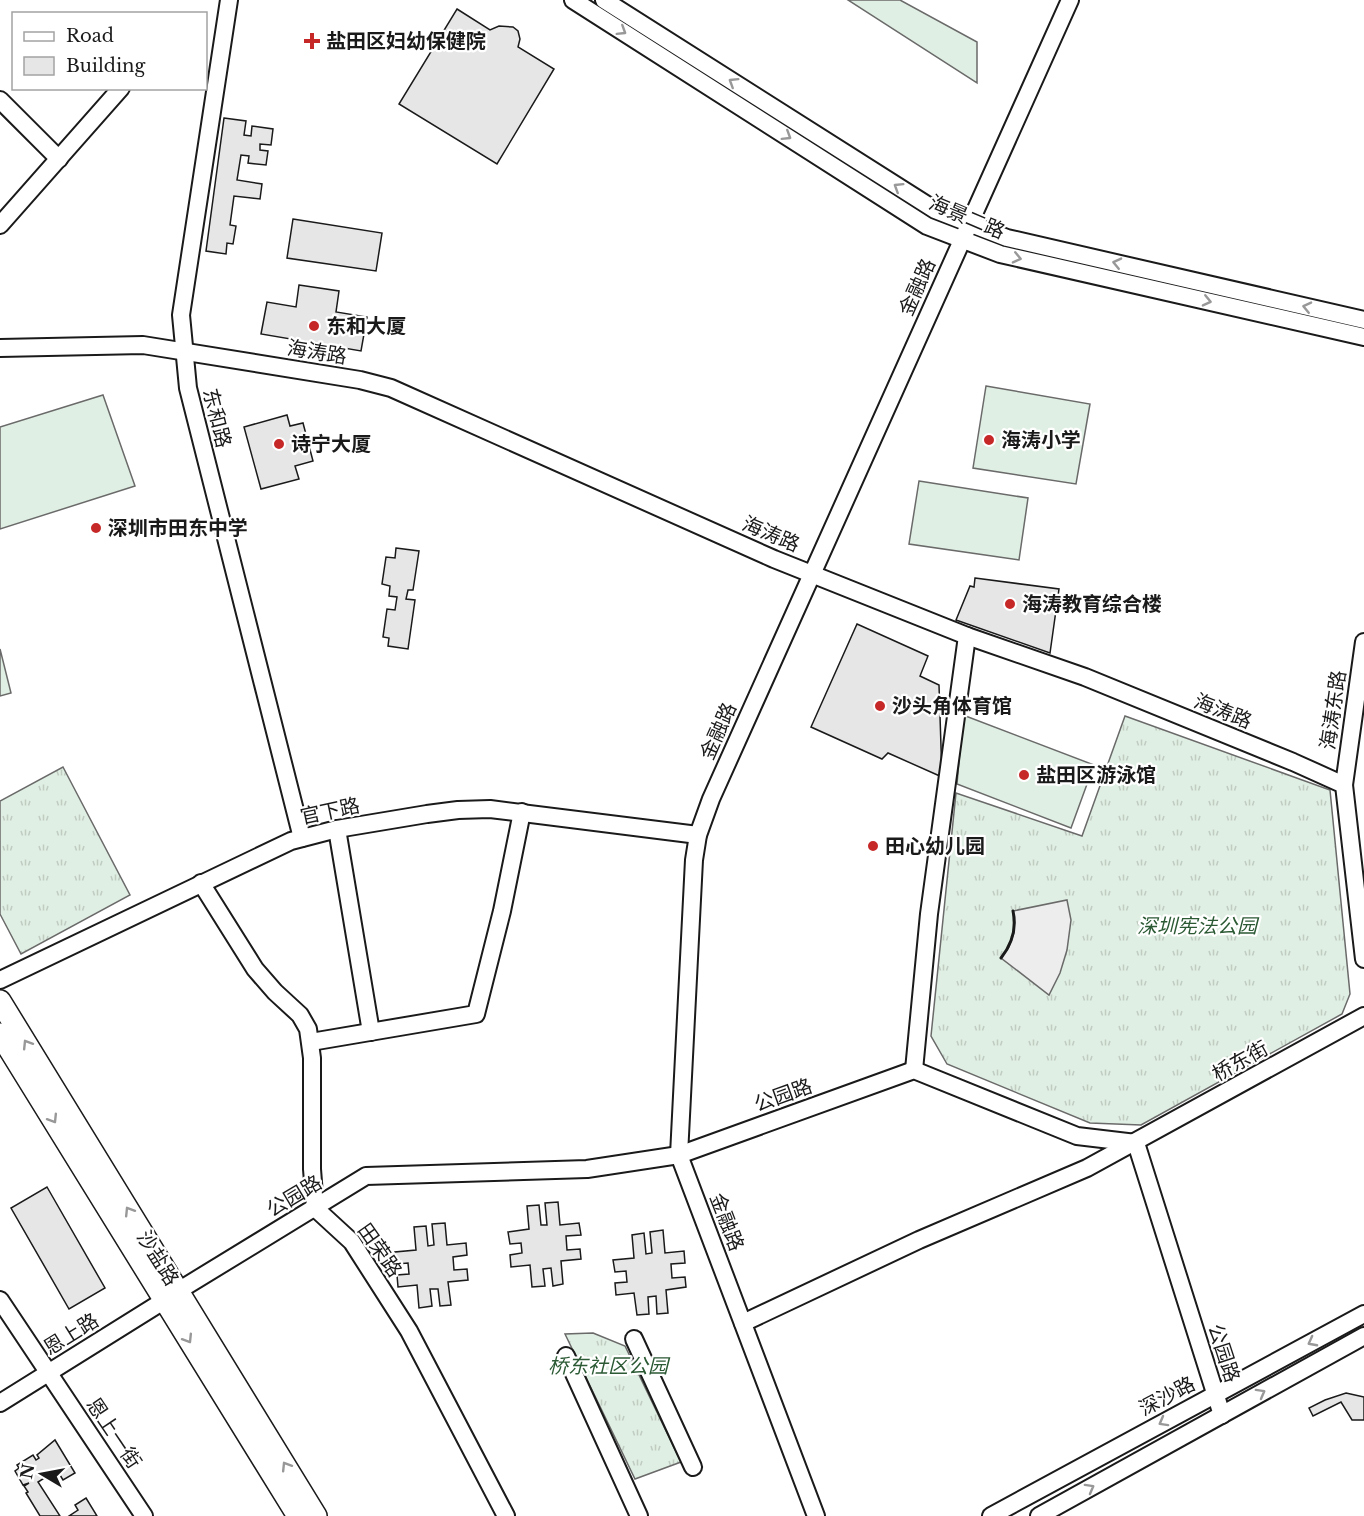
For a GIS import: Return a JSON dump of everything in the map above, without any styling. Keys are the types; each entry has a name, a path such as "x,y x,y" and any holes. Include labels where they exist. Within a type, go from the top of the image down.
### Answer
{"main road":[{"name":"沙盐路","path":"0,1001 298,1516"},
{"name":"沙盐路","path":"0,1034 316,1516"}],"street":[{"name":"东和路","path":"229,0 181,315 183,352 188,388 302,838"},
{"name":"海景二路","path":"573,0 927,226 1007,238 1364,320"},
{"name":"海景二路","path":"604,0 935,210 1000,254 1364,337"},
{"name":"金融路","path":"816,1516 679,1155 694,860 698,835 711,799 811,574 1070,0"},
{"path":"0,225 118,90"},
{"path":"0,100 59,159"},
{"name":"海涛路","path":"0,348 143,345 360,380 391,388 774,559 968,636 1096,682 1344,785"},
{"path":"968,636 929,914 914,1070 1077,1136 1136,1143"},
{"name":"海涛东路","path":"1344,785 1364,642"},
{"path":"1344,785 1364,959"},
{"name":"官下路","path":"0,980 280,845 337,829 458,810 490,809 698,835"},
{"path":"311,1042 476,1014 502,910 522,812"},
{"path":"337,829 371,1032"},
{"path":"201,883 255,969 300,1015 308,1029 311,1042 312,1187 315,1208"},
{"name":"桥东街","path":"743,1323 919,1239 1087,1168 1364,1017"},
{"name":"公园路","path":"171,1295 366,1176 587,1169 679,1155 914,1070"},
{"name":"公园路","path":"1136,1143 1222,1415"},
{"name":"田荣路","path":"315,1208 352,1242 408,1331 506,1516"},
{"name":"恩上路","path":"0,1404 171,1295"},
{"name":"恩上一街","path":"0,1300 144,1516"},
{"name":"深沙路","path":"991,1516 1364,1314"},
{"path":"1039,1516 1364,1336"},
{"path":"634,1340 693,1467"},
{"path":"566,1356 639,1516"}],"green space":[{"path":"848,0 900,0 977,42 977,83"},
{"path":"986,386 1090,404 1076,484 973,468"},
{"path":"103,395 135,486 0,529 0,427"},
{"path":"919,481 1028,498 1019,560 909,544"},
{"path":"0,649 11,693 0,696"},
{"name":"盐田区游泳馆","path":"963,715 1094,765 1071,828 957,784"},
{"name":"深圳宪法公园","path":"1125,716 1330,790 1350,994 1342,1014 1141,1125 1090,1123 947,1064 931,1036 956,793 1082,836"},
{"path":"63,767 130,895 21,954 0,914 0,801"},
{"name":"桥东社区公园","path":"593,1333 625,1346 681,1462 635,1479 565,1334"}],"shaded area":[{"path":"1067,900 1071,920 1067,950 1060,973 1049,995 1001,958 1009,947 1014,933 1013,911"}],"building":[{"path":"457,9 490,30 499,26 513,27 518,31 520,39 518,47 554,69 497,164 399,104"},
{"path":"224,118 246,121 244,135 251,136 252,126 273,129 271,145 260,144 260,150 268,151 266,165 248,163 249,156 241,155 237,180 262,184 260,199 234,196 230,225 236,226 233,244 227,243 226,254 206,251"},
{"path":"293,219 382,233 376,271 287,258"},
{"name":"东和大厦","path":"299,285 339,291 336,312 367,317 361,351 261,334 267,302 296,307"},
{"name":"诗宁大厦","path":"287,415 290,426 303,423 313,461 295,466 299,479 261,489 244,427"},
{"path":"396,548 419,551 413,590 408,590 406,599 415,600 408,649 388,646 389,638 383,637 387,609 395,610 397,597 389,596 390,586 382,584 386,557 395,558"},
{"name":"海涛教育综合楼","path":"975,578 1059,589 1050,653 956,620 970,586 974,587"},
{"name":"沙头角体育馆","path":"857,624 928,656 920,676 939,685 942,777 888,753 882,759 811,727"},
{"path":"47,1187 105,1288 69,1309 11,1208"},
{"path":"558,1202 560,1225 579,1223 581,1235 566,1236 567,1250 580,1249 581,1259 561,1261 563,1284 553,1286 551,1268 543,1269 545,1286 532,1287 530,1265 511,1267 510,1255 522,1253 521,1243 510,1244 508,1232 529,1229 527,1206 539,1205 541,1225 547,1225 545,1203"},
{"path":"445,1223 447,1245 466,1243 467,1255 453,1257 454,1270 467,1269 468,1280 448,1282 451,1305 440,1306 438,1289 430,1289 432,1306 419,1308 417,1285 398,1287 397,1275 409,1274 408,1263 397,1264 395,1252 416,1250 414,1227 426,1226 428,1246 434,1245 432,1224"},
{"path":"663,1230 665,1253 684,1251 685,1263 671,1264 672,1278 685,1277 686,1287 666,1290 668,1313 657,1314 656,1296 648,1297 649,1314 637,1315 634,1293 616,1295 615,1283 627,1282 626,1271 615,1272 613,1260 634,1258 632,1235 644,1233 646,1254 652,1253 650,1232"},
{"path":"1346,1393 1364,1397 1364,1420 1352,1420 1341,1402 1313,1416 1309,1408"},
{"path":"55,1440 75,1473 63,1480 57,1470 38,1482 60,1516 40,1516 26,1493 28,1492 24,1486 29,1483 23,1485 15,1471 19,1468 17,1465 33,1455 36,1460 39,1458 37,1455"},
{"path":"86,1498 97,1516 69,1516 78,1510 75,1505"}],"wall":[{"path":"1001,958 1013,936 1013,911"}],"place":[{"name":"盐田区妇幼保健院","path":"312,41"},
{"name":"东和大厦","path":"314,326"},
{"name":"海涛小学","path":"989,440"},
{"name":"诗宁大厦","path":"279,444"},
{"name":"深圳市田东中学","path":"96,528"},
{"name":"海涛教育综合楼","path":"1010,604"},
{"name":"沙头角体育馆","path":"880,706"},
{"name":"盐田区游泳馆","path":"1024,775"},
{"name":"田心幼儿园","path":"873,846"}]}
